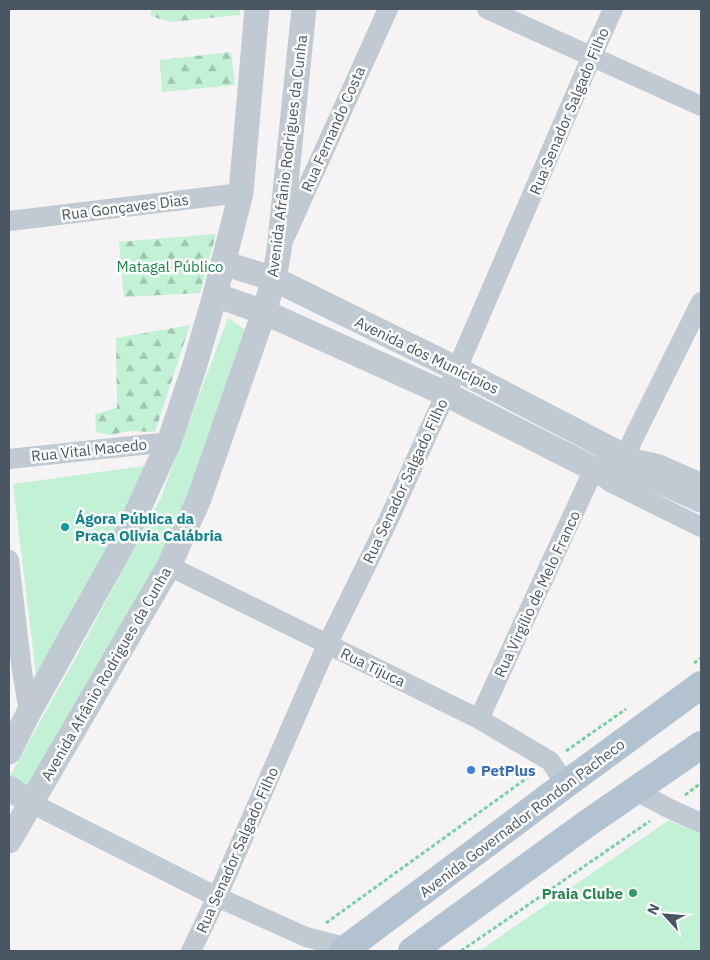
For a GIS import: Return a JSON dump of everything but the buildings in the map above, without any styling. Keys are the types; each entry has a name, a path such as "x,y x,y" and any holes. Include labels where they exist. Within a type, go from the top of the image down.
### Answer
{"main road":[{"name":"Avenida Governador Rondon Pacheco","path":"346,950 566,784 697,674"},
{"path":"412,951 634,790 701,745"}],"street":[{"path":"9,752 29,712 121,547 170,442 215,295 241,193 257,9"},
{"name":"Avenida Afrânio Rodrigues da Cunha","path":"9,841 22,807 169,566 199,499 274,279 279,250 304,9"},
{"name":"Rua Fernando Costa","path":"279,250 388,9"},
{"path":"487,9 701,106"},
{"name":"Rua Senador Salgado Filho","path":"192,951 327,645 388,521 446,394 613,9"},
{"name":"Rua Gonçaves Dias","path":"9,221 241,193"},
{"name":"Avenida dos Municípios","path":"223,263 274,279 457,369 634,465"},
{"name":"Avenida dos Municípios","path":"215,295 264,312 446,394 594,469 610,482 701,527"},
{"path":"701,302 636,432 634,465 701,500"},
{"name":"Rua Vital Macedo","path":"9,459 170,442"},
{"name":"Avenida dos Municípios","path":"594,469 658,464 701,483"},
{"name":"Rua Virgílio de Melo Franco","path":"479,719 594,469"},
{"path":"9,560 15,672 29,712"},
{"name":"Rua Tijuca","path":"169,566 479,719 550,761 566,784"},
{"path":"9,788 22,807 216,898 306,937 346,950"},
{"path":"634,790 701,823"}],"path":[{"path":"697,674 701,658"},
{"path":"306,937 550,761 628,708"},
{"path":"461,951 668,808 701,783"}],"green space":[{"path":"151,9 240,9 240,15 170,22 151,16"},
{"path":"231,52 235,85 162,92 160,60"},
{"name":"Matagal Público","path":"216,234 200,293 124,297 119,242"},
{"path":"228,318 247,331 217,430 170,542 33,790 9,778 160,500"},
{"path":"190,325 155,432 129,431 110,435 96,432 95,414 117,408 116,338"},
{"path":"144,466 147,472 104,566 36,675 13,484"},
{"name":"Praia Clube","path":"669,820 701,834 701,951 479,951"}],"place":[{"name":"Ágora Pública da Praça Olivia Calábria","path":"65,527"},
{"name":"PetPlus","path":"471,770"},
{"name":"Praia Clube","path":"633,893"}]}
